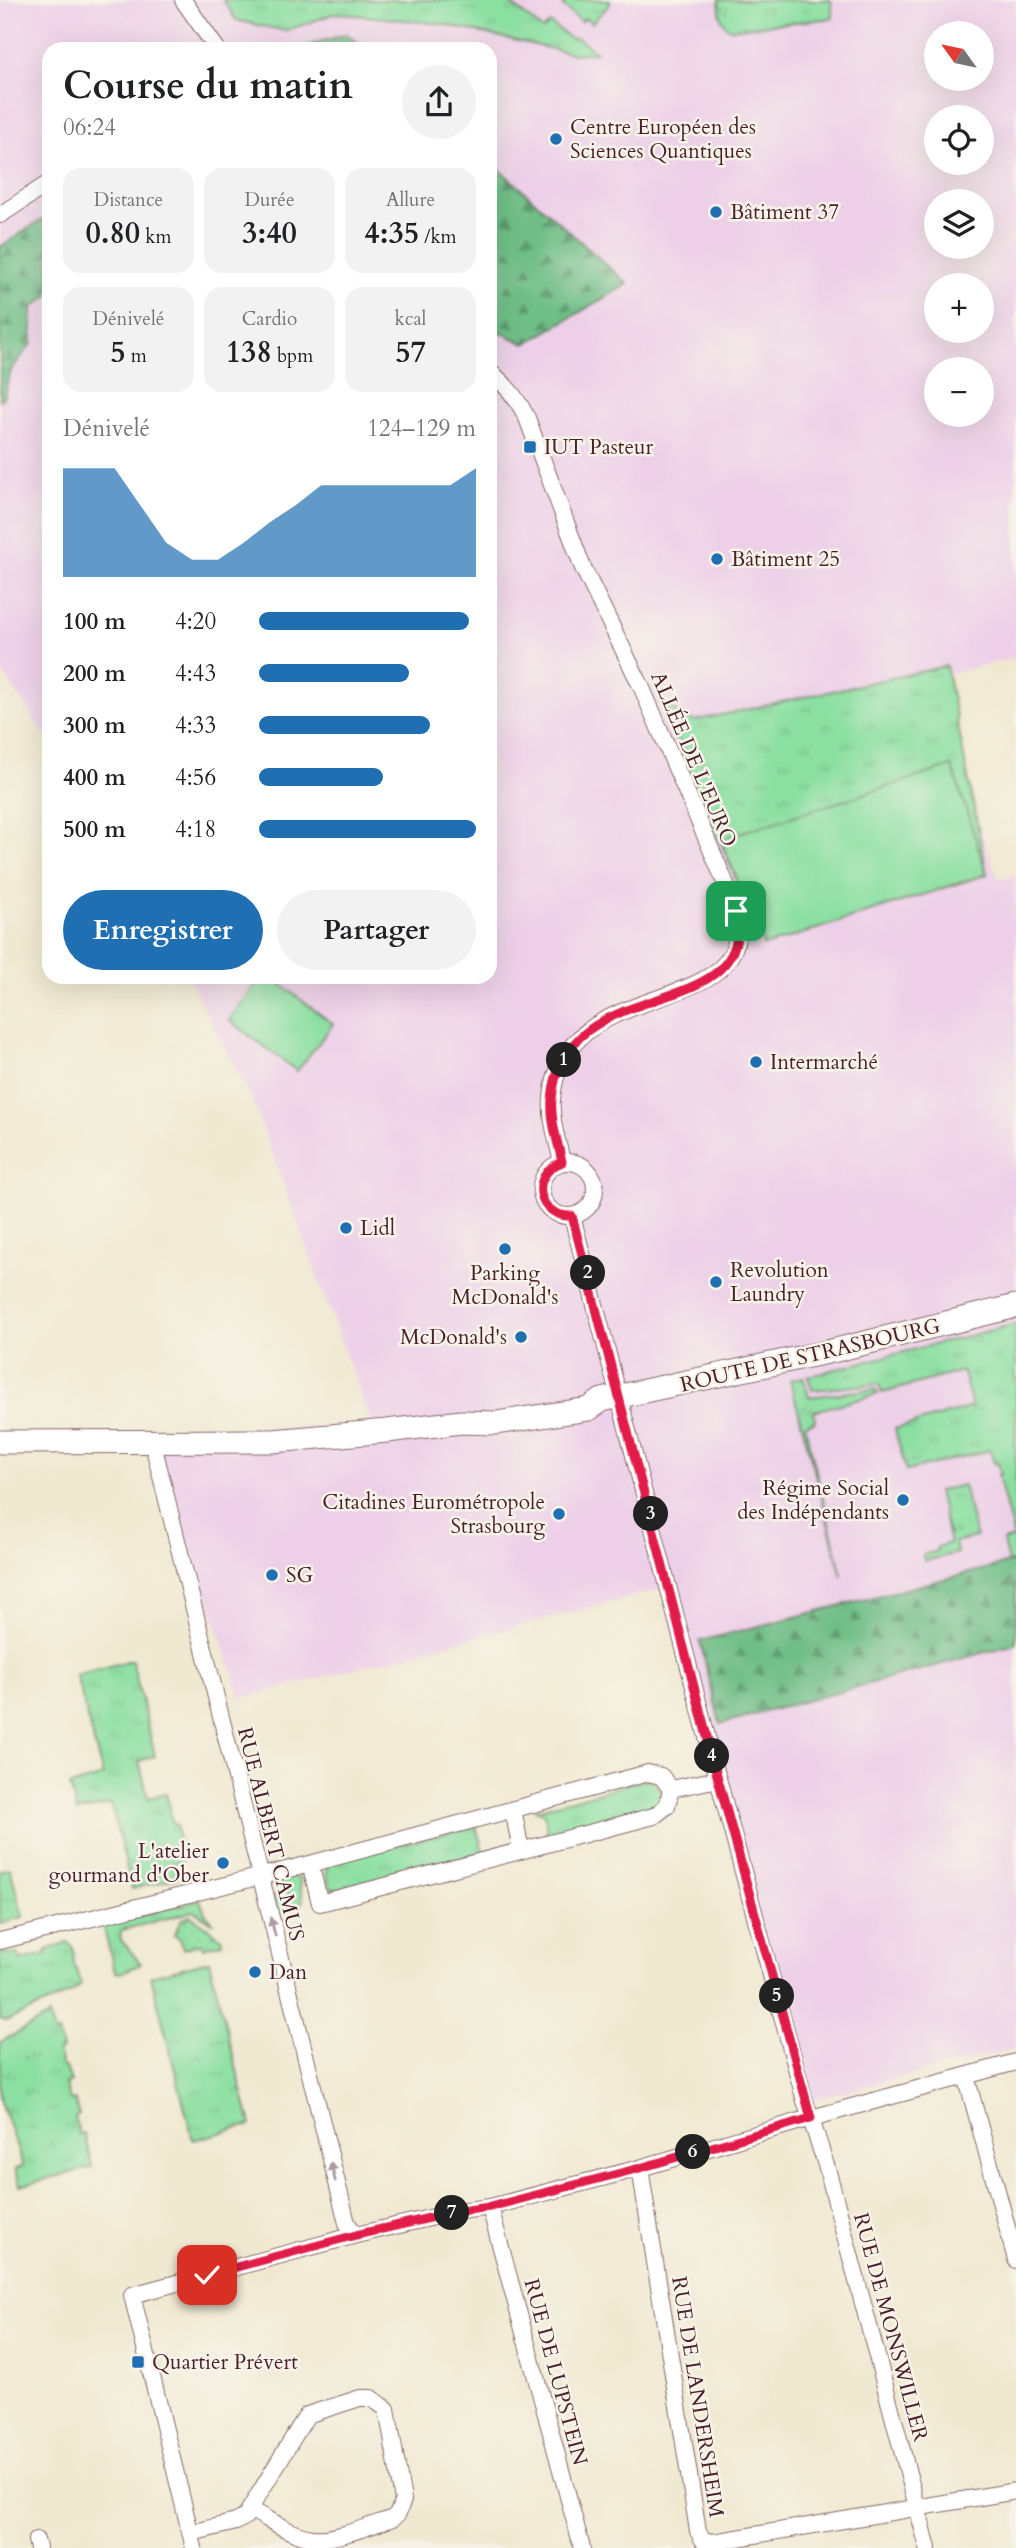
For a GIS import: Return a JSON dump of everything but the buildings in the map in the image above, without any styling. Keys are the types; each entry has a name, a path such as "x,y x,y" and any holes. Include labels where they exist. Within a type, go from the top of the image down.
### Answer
{"main road":[{"name":"ROUTE DE STRASBOURG","path":"0,1442 274,1441 387,1432 461,1422 496,1423 589,1409 612,1398 832,1351 1016,1306"}],"street":[{"path":"183,0 212,42"},
{"path":"0,215 42,188"},
{"name":"ALLÉE DE L'EURO","path":"497,378 519,401 527,418 583,568 641,686 736,911 738,928 730,955 718,972 709,979 598,1022 575,1043 559,1070 552,1097 562,1162"},
{"path":"562,1162 584,1167 594,1180 593,1199 589,1207 572,1216 555,1213 542,1200 540,1191 544,1176 554,1165 562,1162"},
{"path":"572,1216 612,1398 811,2118"},
{"name":"RUE ALBERT CAMUS","path":"152,1440 343,2210 347,2223 356,2235"},
{"path":"0,1941 261,1877 648,1773 661,1776 671,1789"},
{"path":"671,1789 718,1779"},
{"path":"310,1864 320,1903 654,1816 667,1806 671,1789"},
{"path":"513,1809 521,1851"},
{"path":"251,2510 314,2539 393,2518 403,2500 387,2409 371,2398 360,2398 307,2415 251,2510 236,2522 193,2541 132,2295 356,2235 460,2211 490,2207 640,2168 1016,2062"},
{"path":"966,2076 1016,2260"},
{"name":"RUE DE MONSWILLER","path":"811,2118 827,2168 928,2548"},
{"name":"RUE DE LANDERSHEIM","path":"640,2168 700,2538 713,2542 918,2508"},
{"name":"RUE DE LUPSTEIN","path":"490,2207 582,2548"},
{"path":"918,2508 1016,2491"}],"shaded area":[{"path":"0,0 1016,0 1016,658 926,679 999,880 1016,875 1016,2048 801,2103 661,1589 241,1698 160,1455 158,1431 372,1426 254,1104 192,984 497,984 497,42 42,42 42,731 0,668"}],"green space":[{"path":"223,0 506,0 543,30 550,23 571,39 578,38 596,52 575,54 442,24 336,13 285,31 236,20"},
{"path":"566,0 610,0 610,4 592,23 585,18 582,22 563,6"},
{"path":"719,0 831,0 833,18 730,29 722,20"},
{"path":"347,34 356,42 320,42"},
{"path":"497,167 628,284 525,344 497,330"},
{"path":"42,220 42,301 32,308 32,343 11,370 3,398 0,400 0,247"},
{"path":"946,666 987,874 764,946 661,702 694,721"},
{"path":"952,766 987,874 764,946 721,839"},
{"path":"257,984 280,984 333,1024 297,1071 229,1020"},
{"path":"1016,1324 1016,1561 1008,1563 1003,1541 1014,1538 998,1475 1001,1474 998,1463 994,1464 990,1450 906,1471 895,1429 972,1407 963,1371 882,1393 879,1384 812,1390 808,1376"},
{"path":"803,1377 809,1397 876,1389 878,1394 814,1411 815,1421 805,1425 842,1576 790,1380"},
{"path":"963,1485 976,1537 955,1542 957,1553 924,1561 923,1555 950,1543 938,1491"},
{"path":"1016,1561 1016,1644 720,1724 700,1641"},
{"path":"132,1660 155,1756 139,1761 148,1798 166,1794 173,1824 176,1824 183,1860 173,1863 177,1878 132,1889 111,1804 77,1812 70,1786 103,1776 76,1675"},
{"path":"647,1779 657,1783 660,1790 661,1799 657,1808 542,1839 548,1828 544,1814 535,1810"},
{"path":"476,1826 484,1855 338,1890 331,1888 327,1879 326,1869 332,1861"},
{"path":"10,1868 23,1917 0,1923 0,1870"},
{"path":"296,1874 303,1903 278,1919 271,1894 285,1902 290,1896 271,1879"},
{"path":"200,1900 205,1913 214,1924 194,1911 122,1930 121,1940 141,1964 121,1973 115,1972 103,1925"},
{"path":"191,1916 222,1938 222,1943 203,1948 201,1943 183,1949 180,1938 174,1935 181,1920"},
{"path":"68,1942 73,1948 74,1964 81,1985 71,1993 6,2021 0,2019 0,1951 9,1955 17,1953 20,1960 46,1954 47,1950"},
{"path":"209,1961 251,2125 193,2140 151,1976"},
{"path":"49,2016 54,2034 58,2033 62,2049 58,2051 62,2067 66,2067 71,2082 65,2084 70,2101 75,2100 79,2115 75,2117 79,2134 84,2133 92,2167 20,2186 15,2169 23,2166 0,2098 0,2042"}],"place":[{"name":"Centre Européen des Sciences Quantiques","path":"556,139"},
{"name":"Bâtiment 37","path":"716,212"},
{"name":"IUT Pasteur","path":"530,447"},
{"name":"Bâtiment 25","path":"717,559"},
{"name":"Intermarché","path":"756,1062"},
{"name":"Lidl","path":"346,1228"},
{"name":"Parking McDonald's","path":"505,1249"},
{"name":"Revolution Laundry","path":"716,1282"},
{"name":"McDonald's","path":"521,1337"},
{"name":"Régime Social des Indépendants","path":"903,1500"},
{"name":"Citadines Eurométropole Strasbourg","path":"559,1514"},
{"name":"SG","path":"272,1575"},
{"name":"L'atelier gourmand d'Ober","path":"223,1863"},
{"name":"Dan","path":"255,1972"},
{"name":"Quartier Prévert","path":"138,2362"}],"route":[{"path":"207,2275 356,2235 460,2211 490,2207 640,2168 811,2118 718,1779 572,1216 563,1216 548,1208 540,1191 548,1170 562,1162 552,1097 554,1084 566,1055 598,1022 698,984 718,972 734,948 737,938 736,911"}]}
